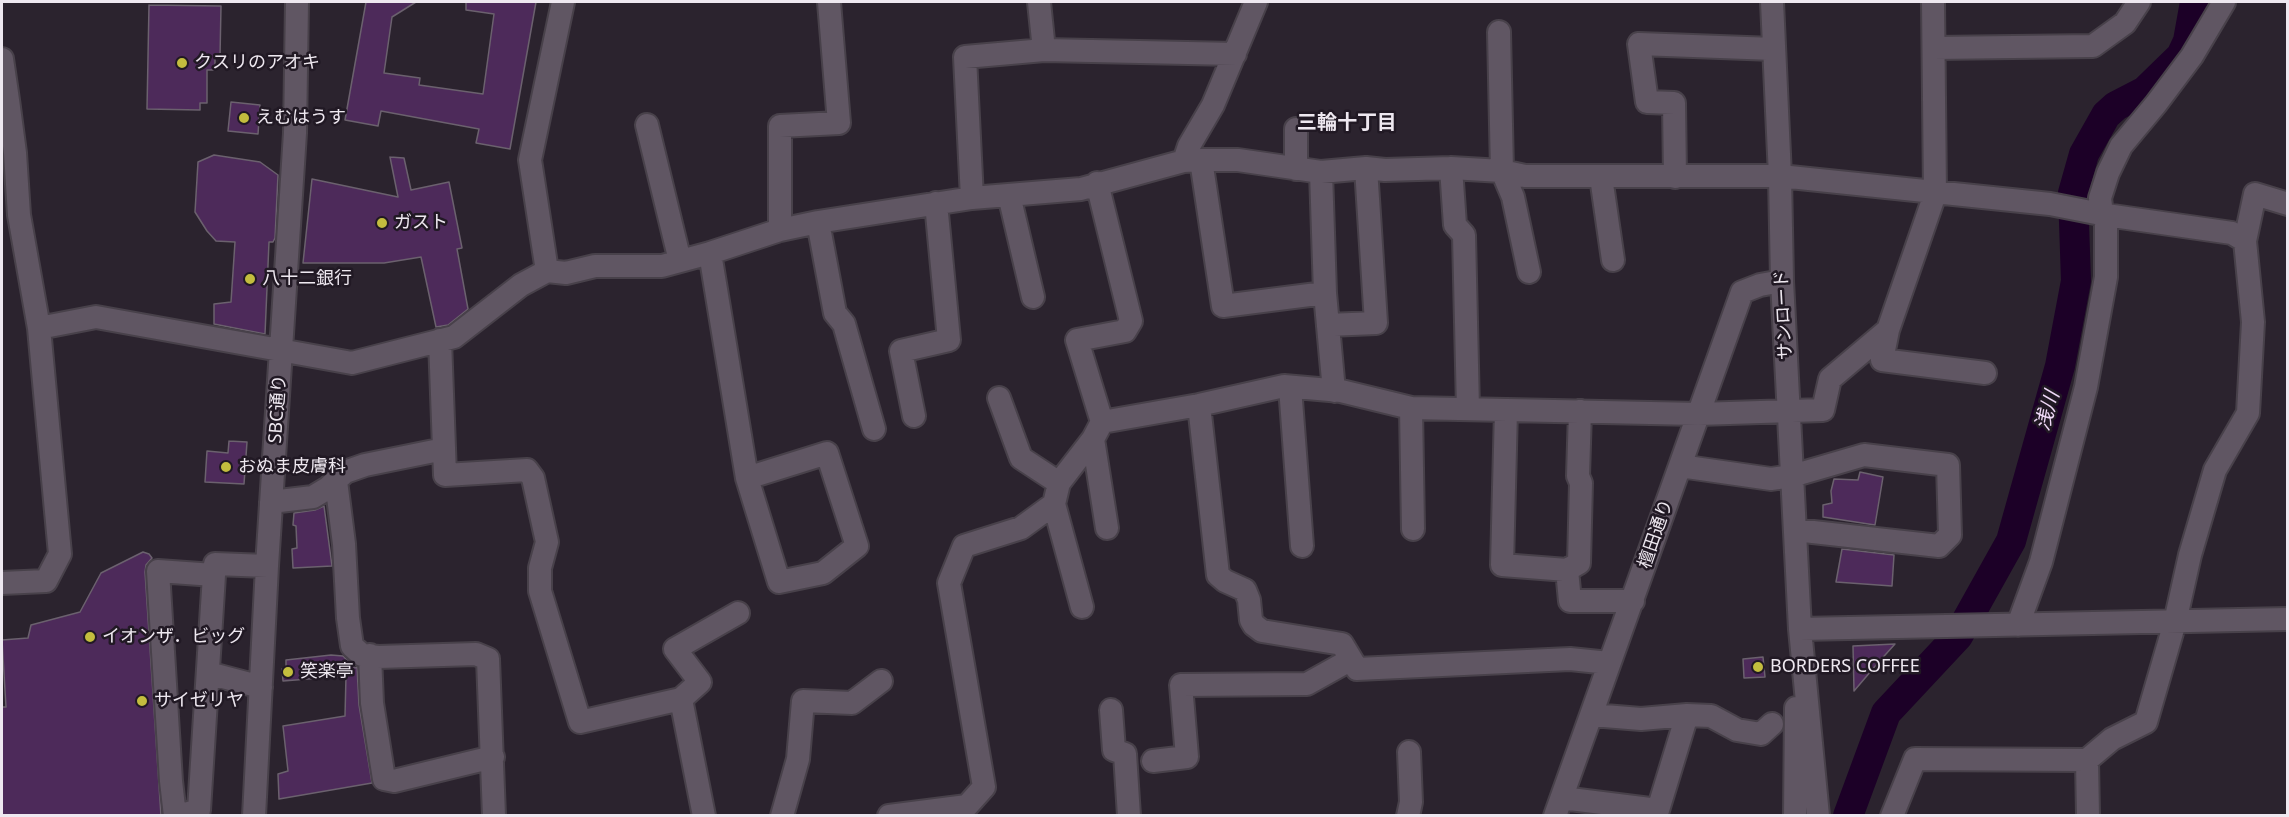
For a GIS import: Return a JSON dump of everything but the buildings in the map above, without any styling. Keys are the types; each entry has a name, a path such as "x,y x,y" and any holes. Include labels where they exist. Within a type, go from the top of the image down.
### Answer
{"street":[{"name":"SBC通り","path":"254,816 267,566 295,133 297,2"},
{"path":"547,271 531,160 563,2"},
{"path":"780,230 780,126 839,123 829,2"},
{"path":"1039,2 1044,50"},
{"path":"1256,2 1213,105 1189,146 1222,306 1325,294"},
{"name":"サンロード","path":"1772,2 1782,281 1800,628 1818,808"},
{"path":"1933,2 1935,194 1888,330 1882,360 1984,373"},
{"path":"1934,48 2093,46 2126,23 2139,2"},
{"path":"2012,625 2041,562 2086,387 2106,277 2100,198 2108,173 2121,146 2192,56 2224,2"},
{"path":"1499,32 1502,171 1513,197 1529,272"},
{"path":"1675,177 1674,103 1647,102 1640,44 1774,49"},
{"path":"972,198 965,57 1044,50 1235,54"},
{"path":"2,59 5,100 15,153 19,215 39,328 60,554 46,581 2,583"},
{"path":"647,125 680,261"},
{"path":"1296,129 1296,169"},
{"path":"39,328 96,317 281,352 324,356 352,363 454,337 521,285 547,271 566,273 595,266 662,266 780,230 818,222 972,198 1081,189 1097,183 1193,161 1238,160 1321,172 1366,168 1385,170 1451,168 1502,171 1525,176 1780,176 1935,194 2050,204 2101,214 2232,233 2245,241"},
{"path":"1328,325 1376,323 1366,168"},
{"path":"1451,168 1455,225 1464,235 1468,409"},
{"path":"1321,172 1325,294 1334,391"},
{"path":"1601,177 1613,260"},
{"path":"1097,183 1131,321 1125,331 1077,340 1097,430 1107,528"},
{"path":"1892,816 1915,759 2087,760 2112,739 2146,722 2215,470 2248,413 2253,322 2245,241 2255,194 2288,204"},
{"path":"1009,195 1034,297"},
{"path":"914,416 901,351 948,340 936,203"},
{"path":"818,222 835,313 844,324 874,429"},
{"path":"710,253 747,478 779,582 823,573 857,546 827,453 747,478"},
{"name":"檀田通り","path":"1558,807 1742,292 1760,285 1782,281"},
{"path":"889,816 967,806 984,787 949,583 964,546 1021,528 1056,494 1097,430 1199,405 1290,387 1334,391 1411,408 1698,414 1789,413 1823,410 1830,380 1888,330"},
{"path":"440,340 445,475 527,470 533,478 547,542 540,568 540,591 580,722 681,699 700,682 675,649 738,613"},
{"path":"1290,387 1302,546"},
{"path":"999,398 1021,458 1056,494 1082,607"},
{"path":"1199,405 1218,575 1245,590 1250,600 1251,620 1262,631 1342,644 1357,669 1570,659 1609,663"},
{"path":"1411,408 1413,529"},
{"path":"1506,410 1502,565 1567,570 1579,563 1580,411"},
{"path":"271,502 313,497 345,472 365,465 444,449"},
{"path":"1680,466 1772,478 1792,476 1864,455 1948,465 1950,535 1939,546 1795,530"},
{"path":"336,481 344,544 352,646 362,655 370,656 420,657 476,654 488,659 494,816"},
{"path":"214,574 158,571 171,781 176,816 199,810 215,564 267,566"},
{"path":"1567,570 1570,601 1633,601"},
{"path":"1800,628 2288,619"},
{"name":"サンロード","path":"1795,816 1796,700 1800,628"},
{"path":"370,656 372,703 384,779 394,781 493,757"},
{"path":"1153,761 1187,757 1181,685 1307,684 1350,660"},
{"path":"208,673 261,687"},
{"path":"782,816 798,759 803,701 852,703 881,681"},
{"path":"681,699 704,816"},
{"path":"1111,710 1114,750 1125,754 1129,816"},
{"path":"1592,715 1641,719 1687,715 1712,716 1737,730 1761,734 1772,724"},
{"path":"1558,807 1658,810 1687,715"},
{"path":"1408,816 1411,802 1409,752"},
{"path":"2087,760 2088,816"}],"waterway":[{"name":"浅川","path":"1848,816 1886,713 1958,636 2011,541 2060,366 2076,281 2073,193 2084,154 2106,115 2116,106 2145,91 2181,56 2188,41 2195,2"}],"place":[{"name":"クスリのアオキ","path":"182,63"},
{"name":"えむはうす","path":"244,118"},
{"name":"ガスト","path":"382,223"},
{"name":"八十二銀行","path":"250,279"},
{"name":"おぬま皮膚科","path":"226,467"},
{"name":"イオンザ．ビッグ","path":"90,637"},
{"name":"BORDERS COFFEE","path":"1758,667"},
{"name":"笑楽亭","path":"288,672"},
{"name":"サイゼリヤ","path":"142,701"}],"district":[{"name":"三輪十丁目","path":"1347,123"}]}
